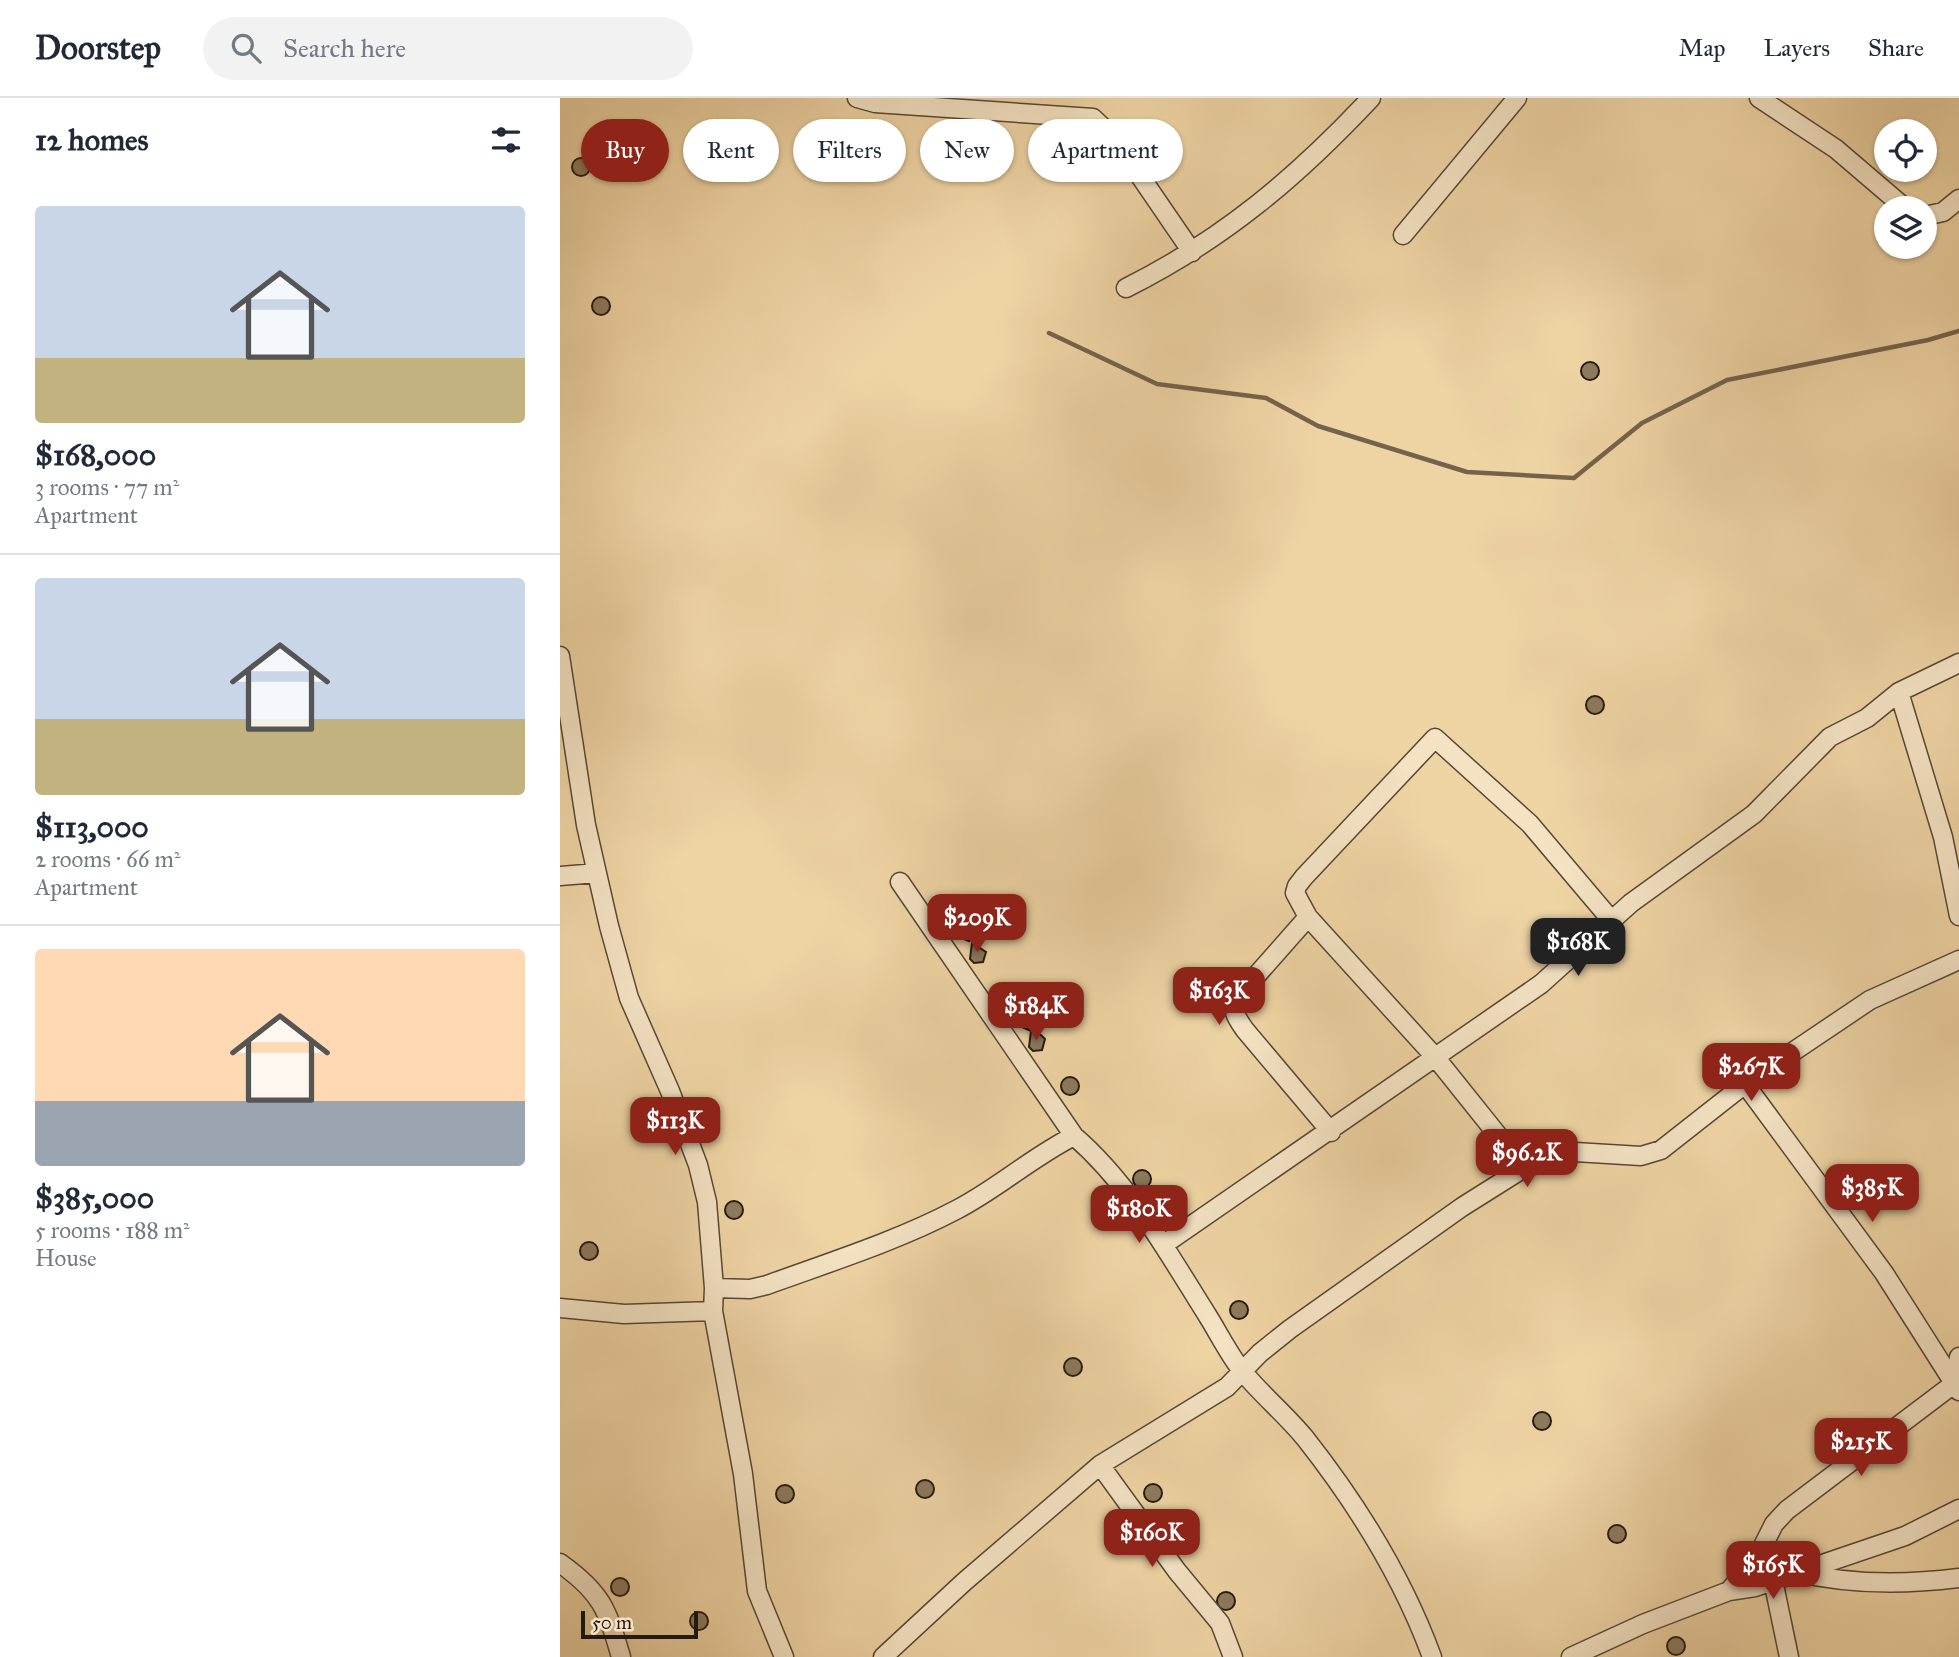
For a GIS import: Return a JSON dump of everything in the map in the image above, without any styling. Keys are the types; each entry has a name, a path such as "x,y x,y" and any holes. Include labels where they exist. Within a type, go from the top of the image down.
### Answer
{"street":[{"path":"857,98 875,103 1093,117 1114,138 1192,252"},
{"path":"1126,288 1177,263 1304,167 1371,98"},
{"path":"1403,236 1517,98"},
{"path":"1759,98 1836,149 1891,196"},
{"path":"1937,213 1959,200"},
{"path":"560,656 586,825 629,998 670,1091 698,1166 707,1202 714,1288 713,1311 743,1474 757,1591 784,1657"},
{"path":"1163,1245 1331,1132 1541,984 1658,883 1754,814 1830,737 1867,718 1899,692 1959,663"},
{"path":"1899,692 1943,836 1959,916"},
{"path":"1524,1168 1436,1058 1308,917 1296,900 1297,886 1435,738 1530,824 1612,921"},
{"path":"560,876 597,873"},
{"path":"900,882 1074,1136 1096,1155 1111,1173 1163,1245 1242,1371 1304,1438 1374,1538 1416,1616 1432,1657"},
{"path":"1308,917 1240,994 1235,1002 1234,1013 1245,1030 1331,1132"},
{"path":"883,1657 1100,1465 1227,1387 1290,1329 1462,1207 1524,1168 1575,1152 1628,1156 1654,1154 1745,1084 1870,1000 1959,960"},
{"path":"1745,1084 1884,1273 1957,1387"},
{"path":"714,1288 750,1289 767,1285 909,1232 958,1209 1046,1150 1074,1136"},
{"path":"560,1308 624,1314 713,1311"},
{"path":"1957,1387 1959,1357"},
{"path":"1729,1591 1756,1560 1774,1524 1793,1503 1957,1387"},
{"path":"1100,1465 1177,1571 1220,1623 1233,1657"},
{"path":"1571,1657 1729,1591 1755,1587 1905,1536 1959,1509"},
{"path":"560,1563 596,1594 608,1613 621,1657"},
{"path":"1796,1572 1824,1579 1879,1583 1959,1578"},
{"path":"1773,1580 1789,1657"}],"building":[{"path":"581,158 581,176 575,173 572,167"},
{"path":"601,297 607,300 610,306 607,312 601,315 595,312 592,306 595,300"},
{"path":"1590,362 1596,365 1599,371 1596,377 1590,380 1584,377 1581,371 1584,365"},
{"path":"1595,696 1601,699 1604,705 1601,711 1595,714 1589,711 1586,705 1589,699"},
{"path":"960,921 970,927 969,941 954,935 954,926"},
{"path":"972,943 986,952 983,962 974,963 970,959"},
{"path":"1205,969 1211,972 1214,978 1211,984 1205,987 1199,984 1196,978 1199,972"},
{"path":"1025,1011 1032,1016 1031,1031 1015,1024 1017,1013"},
{"path":"1031,1031 1045,1039 1042,1050 1033,1051 1029,1047"},
{"path":"1070,1077 1076,1080 1079,1086 1076,1092 1070,1095 1064,1092 1061,1086 1064,1080"},
{"path":"1142,1170 1148,1173 1151,1179 1148,1185 1142,1188 1136,1185 1133,1179 1136,1173"},
{"path":"734,1201 740,1204 743,1210 740,1216 734,1219 728,1216 725,1210 728,1204"},
{"path":"589,1242 595,1245 598,1251 595,1257 589,1260 583,1257 580,1251 583,1245"},
{"path":"1239,1301 1245,1304 1248,1310 1245,1316 1239,1319 1233,1316 1230,1310 1233,1304"},
{"path":"1073,1358 1079,1361 1082,1367 1079,1373 1073,1376 1067,1373 1064,1367 1067,1361"},
{"path":"1542,1412 1548,1415 1551,1421 1548,1427 1542,1430 1536,1427 1533,1421 1536,1415"},
{"path":"925,1480 931,1483 934,1489 931,1495 925,1498 919,1495 916,1489 919,1483"},
{"path":"1153,1484 1159,1487 1162,1493 1159,1499 1153,1502 1147,1499 1144,1493 1147,1487"},
{"path":"785,1485 791,1488 794,1494 791,1500 785,1503 779,1500 776,1494 779,1488"},
{"path":"1617,1525 1623,1528 1626,1534 1623,1540 1617,1543 1611,1540 1608,1534 1611,1528"},
{"path":"1183,1533 1189,1536 1192,1542 1189,1548 1183,1551 1177,1548 1174,1542 1177,1536"},
{"path":"620,1578 626,1581 629,1587 626,1593 620,1596 614,1593 611,1587 614,1581"},
{"path":"1226,1592 1232,1595 1235,1601 1232,1607 1226,1610 1220,1607 1217,1601 1220,1595"},
{"path":"699,1612 705,1615 708,1621 705,1627 699,1630 693,1627 690,1621 693,1615"},
{"path":"1676,1637 1682,1640 1685,1646 1682,1652 1676,1655 1670,1652 1667,1646 1670,1640"}],"waterway":[{"path":"1049,333 1157,384 1266,398 1318,426 1467,472 1574,478 1642,423 1727,380 1928,340 1959,331"}]}
